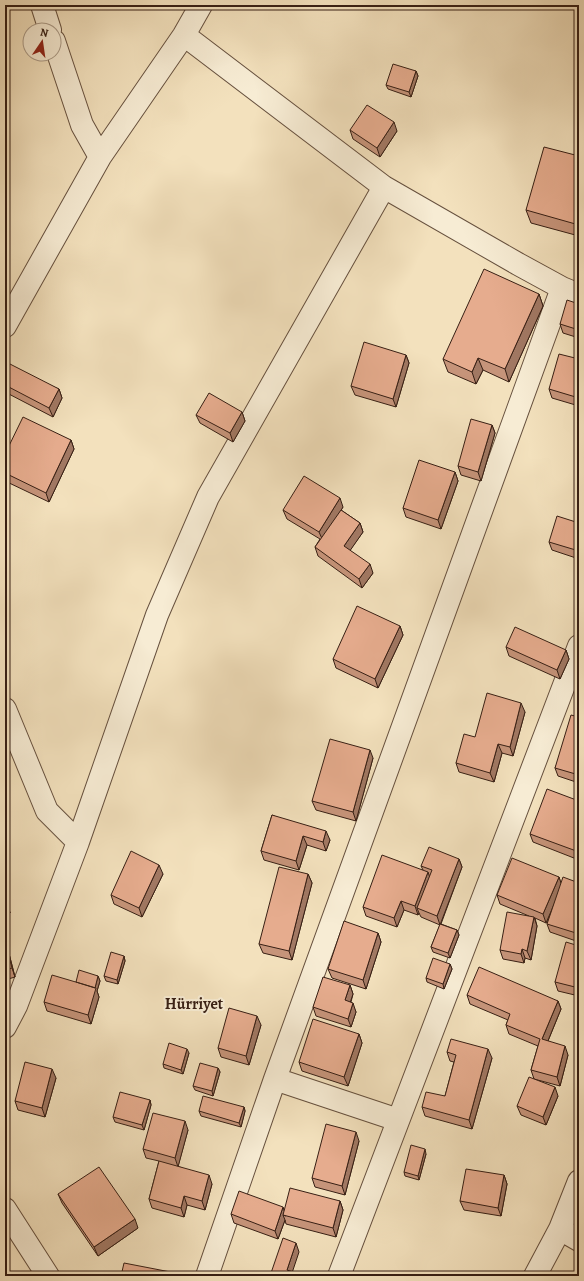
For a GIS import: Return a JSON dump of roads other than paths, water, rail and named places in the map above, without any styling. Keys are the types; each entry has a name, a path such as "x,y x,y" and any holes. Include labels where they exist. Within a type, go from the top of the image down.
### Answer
{"street":[{"path":"42,5 47,22"},
{"path":"5,326 100,157 184,35 200,5"},
{"path":"184,35 384,187 571,292 275,1079 207,1276"},
{"path":"61,62 82,125 100,157"},
{"path":"5,1027 16,1006 78,842 157,615 208,497 384,187"},
{"path":"339,1276 579,646"},
{"path":"5,709 47,811 78,842"},
{"path":"275,1079 398,1120"},
{"path":"535,1276 560,1229 579,1181"},
{"path":"5,1209 48,1276"},
{"path":"560,1229 579,1240"}],"district":[{"name":"Hürriyet","path":"194,1003"}]}
